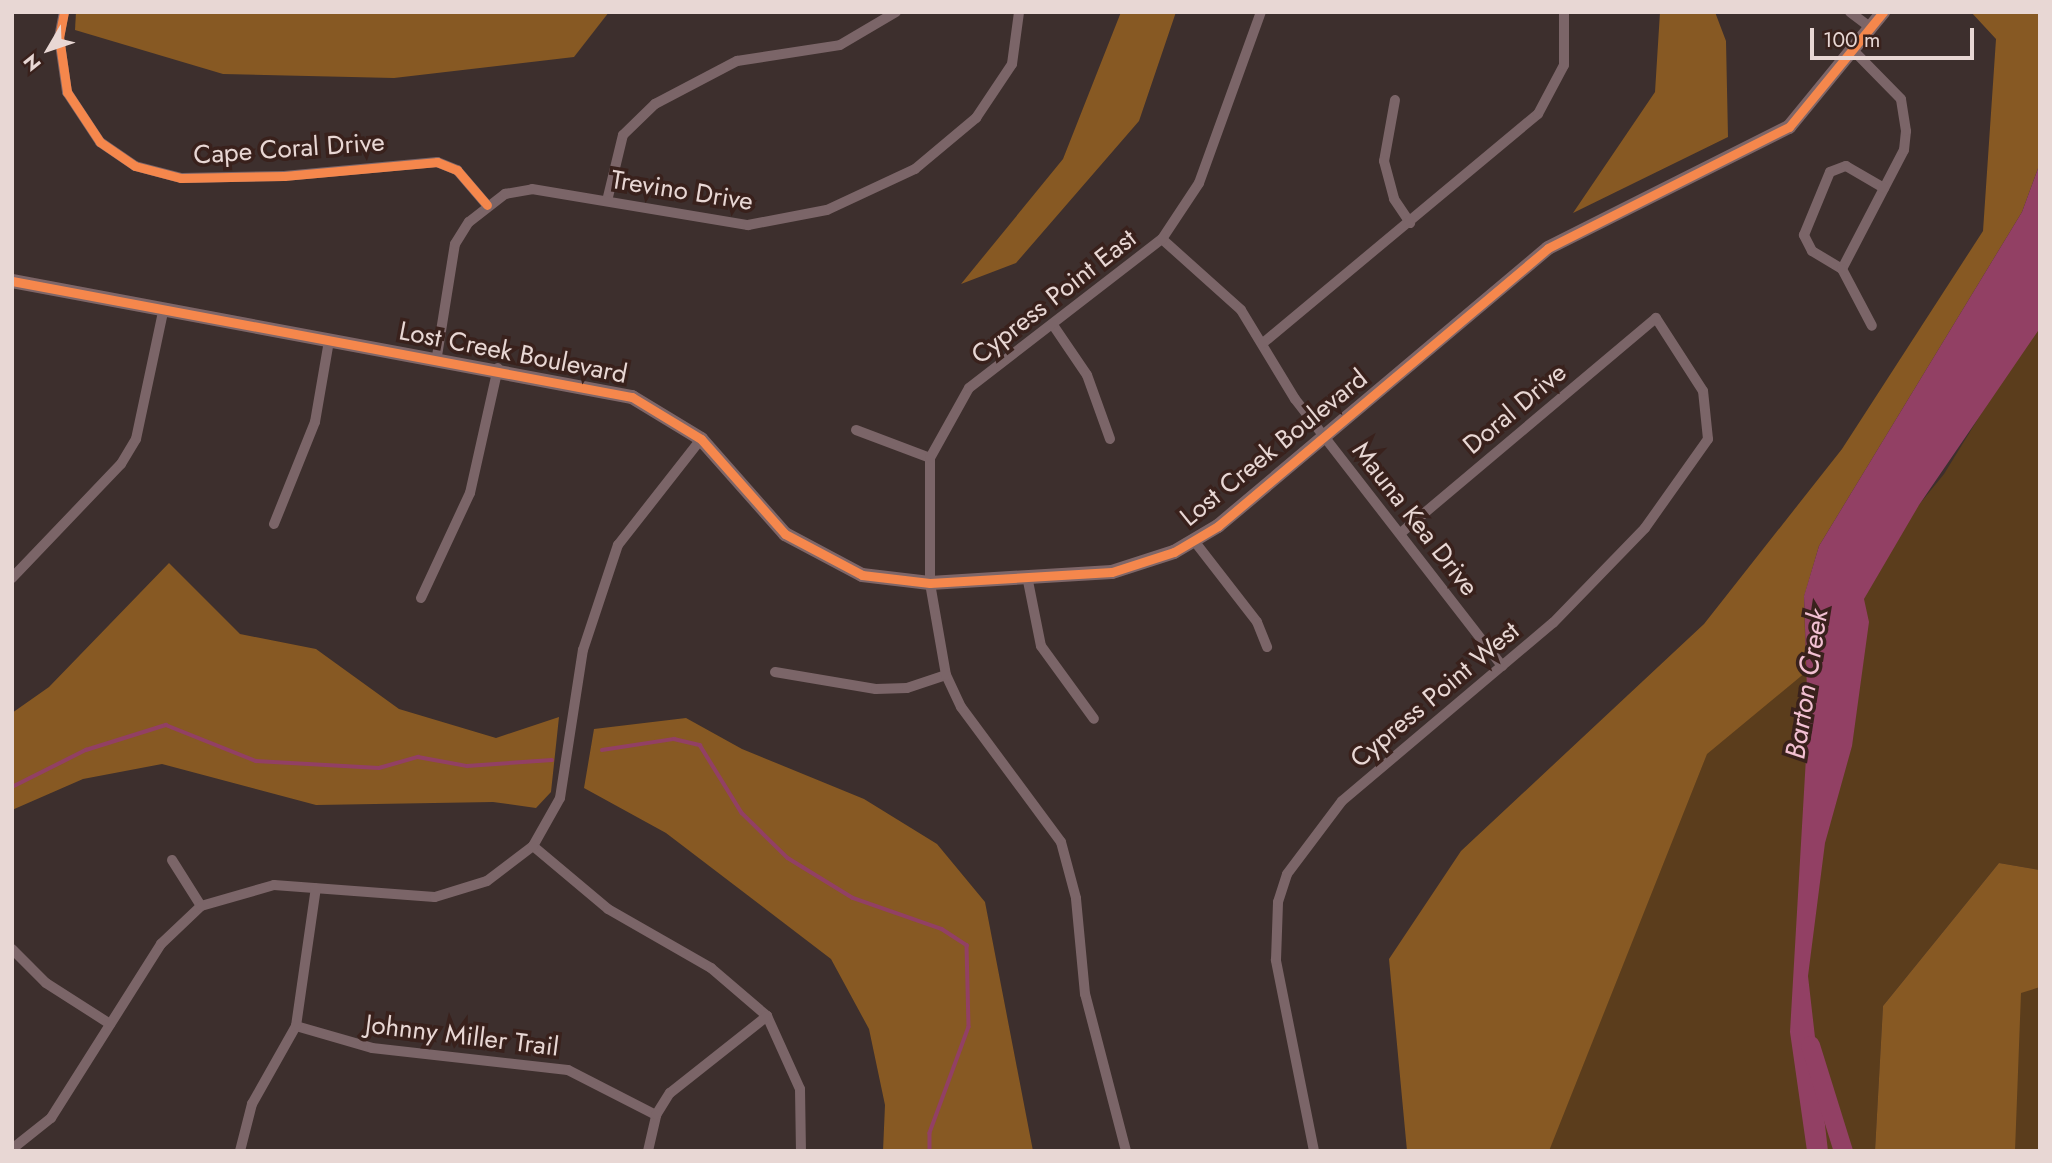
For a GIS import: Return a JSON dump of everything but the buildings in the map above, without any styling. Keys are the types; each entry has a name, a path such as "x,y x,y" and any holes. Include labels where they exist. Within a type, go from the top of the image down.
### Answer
{"street":[{"name":"Cape Coral Drive","path":"64,12 59,37 67,92 100,142 135,166 181,177 284,176 437,162 457,170 487,205"},
{"path":"607,201 623,135 655,104 737,61 840,45 896,12"},
{"name":"Trevino Drive","path":"487,205 532,189 769,225 885,186 948,144 999,89 1012,64 1018,12"},
{"name":"Cypress Point East","path":"1126,1151 1085,994 1076,898 1061,842 977,731 946,675 930,583 930,458 969,388 1162,239 1199,183 1261,12"},
{"path":"1263,343 1538,114 1564,65 1564,12"},
{"path":"1850,12 1871,28"},
{"name":"Lost Creek Boulevard","path":"12,281 163,312 329,341 437,356 632,397 701,439 785,534 813,553 862,575 930,583 1028,581 1142,566 1195,542 1324,438 1548,248 1790,127 1883,12"},
{"path":"1842,269 1904,149 1905,114 1887,78 1854,51"},
{"path":"1395,100 1385,171 1410,223"},
{"path":"1872,326 1842,269 1812,251 1804,235 1830,172 1846,166 1884,188"},
{"path":"437,356 455,244 487,205"},
{"name":"Mauna Kea Drive","path":"1162,239 1241,310 1324,438 1402,532 1502,666"},
{"path":"12,578 121,464 136,439 163,312"},
{"name":"Doral Drive","path":"1402,532 1656,318"},
{"name":"Cypress Point West","path":"1314,1151 1276,960 1278,902 1287,874 1342,801 1502,666 1611,566 1697,464 1708,439 1703,391 1656,318"},
{"path":"1054,325 1087,375 1110,439"},
{"path":"274,524 316,422 329,341"},
{"path":"421,598 470,493 498,368"},
{"path":"856,430 930,458"},
{"path":"12,1149 51,1118 161,944 201,906 244,889 316,888 435,897 487,881 533,846 560,799 583,650 618,545 701,439"},
{"path":"1195,542 1257,622 1267,647"},
{"path":"1028,581 1041,646 1094,719"},
{"path":"775,671 876,689 908,688 946,675"},
{"path":"533,846 608,909 711,968 767,1016 800,1089 801,1151"},
{"path":"172,860 201,906"},
{"path":"240,1151 251,1104 296,1026 316,888"},
{"path":"12,949 46,983 110,1024"},
{"path":"648,1151 656,1115 670,1093 767,1016"},
{"name":"Johnny Miller Trail","path":"296,1026 372,1048 526,1060 568,1070 656,1115"}],"shaded area":[{"path":"76,12 609,12 574,57 394,78 223,74 75,30"},
{"path":"1121,12 1176,12 1139,121 1016,263 961,284 1063,159"},
{"path":"1660,12 1715,12 1726,41 1728,137 1573,213 1655,92"},
{"path":"1971,12 2040,12 2040,163 2022,212 1819,546 1804,597 1806,672 1707,754 1549,1151 1407,1151 1389,959 1461,851 1704,624 1842,449 1983,231 1996,39"},
{"path":"2040,318 2040,870 1999,863 1883,1006 1875,1151 1510,1151 1707,643 1843,598 1944,474"},
{"path":"169,563 240,634 316,649 399,709 496,738 559,717 551,792 536,808 493,802 316,805 162,764 83,779 12,810 12,713 49,687"},
{"path":"686,718 742,749 864,799 937,844 985,902 1033,1151 883,1151 885,1105 869,1029 831,959 666,833 584,788 594,729"},
{"path":"1999,863 2040,870 2040,987 2021,993 2015,1151 1875,1151 1883,1006"},
{"path":"2040,945 2040,1151 1963,1151 1976,951"}],"water":[{"path":"2040,163 2040,328 1919,505 1864,599 1869,622 1852,746 1825,843 1808,976 1828,1151 1807,1151 1790,1032 1808,723 1804,596 1819,546 2022,212"}],"waterway":[{"path":"12,787 86,750 166,725 256,761 379,768 418,757 467,766 552,760"},
{"path":"602,750 674,739 700,745 742,813 788,858 853,898 942,929 967,945 969,1027 930,1133 930,1151"},
{"name":"Barton Creek","path":"1810,1045 1843,1151"}],"cycle path":[{"path":"64,12 59,37 67,92 100,142 135,166 181,178 284,176 437,162 457,170 487,205"},
{"path":"12,281 632,397 701,439 785,534 862,575 930,583 1112,572 1174,552 1218,526 1548,248 1789,127 1883,12"}]}
